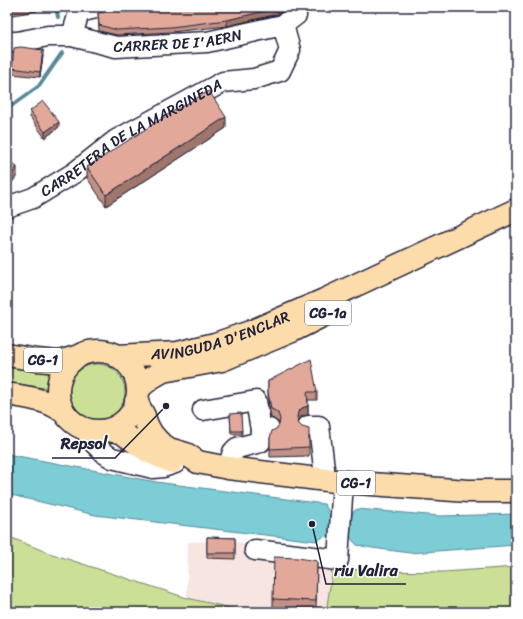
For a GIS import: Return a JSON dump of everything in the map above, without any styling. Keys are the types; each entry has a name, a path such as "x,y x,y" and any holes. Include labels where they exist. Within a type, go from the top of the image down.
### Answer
{"main road":[{"name":"AVINGUDA D'ENCLAR","path":"116,356 178,353 215,344 250,332 324,300 516,210"},
{"name":"AVINGUDA D'ENCLAR","path":"137,395 151,378 163,371 222,360 292,331 500,230 516,224"},
{"name":"CG-1","path":"7,355 59,362 98,351 107,352 116,356 125,362 136,379 137,395 147,425 152,434 159,442 169,449 186,454 198,462 335,488 401,487 468,491 516,490"},
{"name":"CG-1","path":"79,356 67,366 60,379 58,389 58,399 67,417 74,424 85,429 96,431 107,430 121,432 149,452 175,463 185,466 198,462"},
{"name":"CG-1","path":"7,394 40,400 55,406 64,412"},
{"path":"107,430 117,426 133,411 137,395"}],"street":[{"path":"72,36 79,9 100,7"},
{"path":"283,25 296,15 294,7"},
{"name":"CARRER DE I'AERN","path":"7,42 17,42 48,36 72,36 116,47 206,42 283,25"},
{"name":"CARRETERA DE LA MARGINEDA","path":"7,207 33,198 74,173 116,140 223,82 254,79 280,72 290,50 283,25"},
{"path":"203,410 256,401 265,430 260,442 237,448 233,452 228,468"},
{"path":"254,550 338,560 339,552 335,488 324,468 319,426 308,426"},
{"path":"85,429 94,443 104,453 112,458 153,468 163,467 175,463"}],"shaded area":[{"path":"227,541 322,551 327,558 332,574 326,612 248,612 187,598 188,542"}],"green space":[{"path":"97,364 108,367 117,372 122,381 125,392 122,403 117,412 108,417 97,420 86,417 77,412 72,403 69,392 72,381 77,372 86,367"},
{"path":"7,367 53,373 51,389 7,382"},
{"path":"7,536 46,552 187,598 248,612 7,612"},
{"path":"516,567 516,612 326,612 332,574 330,568 376,571 443,572"}],"water":[{"path":"7,454 156,482 324,504 328,510 323,537 317,541 95,515 7,494"},
{"path":"357,509 440,516 516,514 516,545 410,553 357,545 350,536 353,512"}],"building":[{"path":"7,7 26,7 7,10"},
{"path":"110,7 280,7 227,20 171,27 117,30 99,25 98,13 103,12"},
{"path":"21,47 43,50 40,72 12,68 14,48"},
{"path":"209,91 226,117 106,195 87,167 172,112"},
{"path":"43,101 59,122 45,132 30,111"},
{"path":"7,159 17,167 7,180"},
{"path":"311,359 317,392 307,392 308,406 302,408 298,412 297,417 298,423 302,427 309,429 309,447 270,449 270,438 272,431 279,425 280,419 278,413 271,409 268,381"},
{"path":"241,413 242,431 231,431 230,414"},
{"path":"207,537 235,538 235,553 207,553"},
{"path":"274,557 298,558 317,561 316,601 273,599"}],"waterway":[{"path":"56,7 58,17"},
{"path":"7,109 39,86 62,53"},
{"path":"293,522 384,529"},
{"path":"513,540 516,561"}],"place":[{"name":"Repsol","path":"166,406"},
{"name":"riu Valira","path":"312,524"}]}
